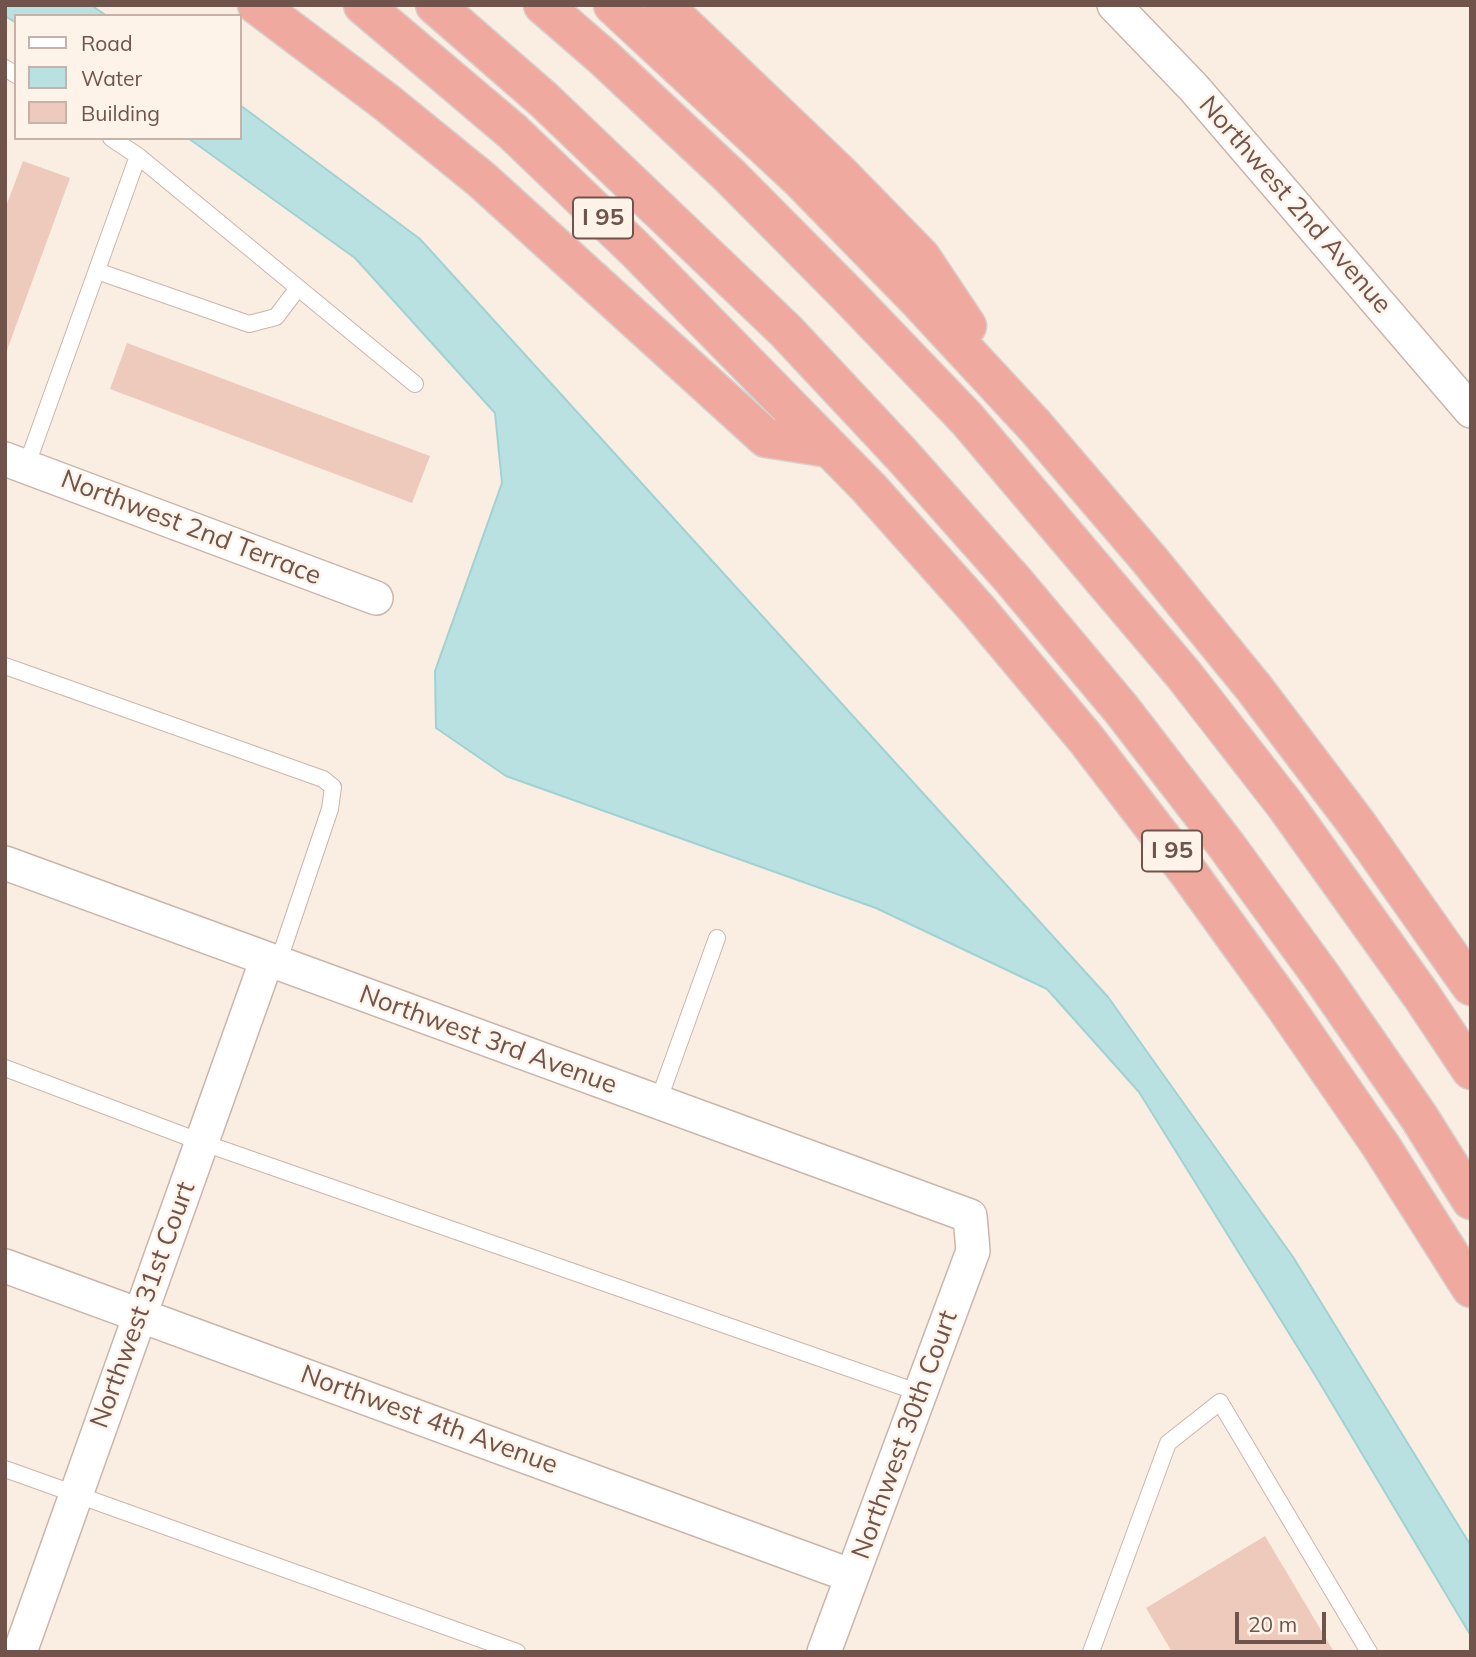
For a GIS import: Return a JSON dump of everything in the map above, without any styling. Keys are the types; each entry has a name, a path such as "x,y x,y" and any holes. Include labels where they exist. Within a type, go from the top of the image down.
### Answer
{"highway":[{"path":"257,5 386,102 482,180 766,438 829,448"},
{"name":"I 95","path":"363,5 523,141 635,249 869,488 978,610 1102,759 1284,1005 1381,1146 1471,1288"},
{"path":"435,5 543,99 786,331 902,455 1013,580 1122,710 1226,845 1419,1117 1471,1200"},
{"path":"544,5 730,176 967,419 1184,675 1286,806 1471,1070"},
{"path":"613,5 799,178 920,302 1035,426 1254,688 1357,824 1471,986"},
{"path":"663,5 840,174 921,257 1035,426"}],"street":[{"name":"Northwest 2nd Avenue","path":"1114,5 1194,88 1471,411"},
{"name":"Northwest 2nd Terrace","path":"16,463 376,598"},
{"name":"Northwest 3rd Avenue","path":"5,863 970,1216"},
{"name":"Northwest 31st Court","path":"20,1652 201,1142 273,961"},
{"name":"Northwest 30th Court","path":"824,1652 973,1251 970,1216"},
{"name":"Northwest 4th Avenue","path":"5,1266 852,1576"}],"lane":[{"path":"114,140 138,156 415,384"},
{"path":"16,463 97,271 138,156"},
{"path":"97,271 249,324 276,317 298,288"},
{"path":"5,666 323,779 333,787 330,809 273,961"},
{"path":"659,1102 717,938"},
{"path":"5,1068 201,1142 920,1393"},
{"path":"1091,1652 1168,1443 1220,1402 1368,1652"},
{"path":"5,1469 517,1652"}],"water":[{"path":"5,5 91,5 104,14 14,14 14,22 5,16"},
{"path":"242,106 420,239 1108,997 1293,1257 1471,1546 1471,1636 1315,1375 1139,1092 1047,989 876,908 506,776 436,728 435,671 502,483 495,413 355,258 191,140 242,140"}],"building":[{"path":"23,161 70,178 6,353 5,209"},
{"path":"127,343 430,456 412,503 110,389"},
{"path":"1265,1536 1334,1652 1172,1652 1146,1608"}]}
